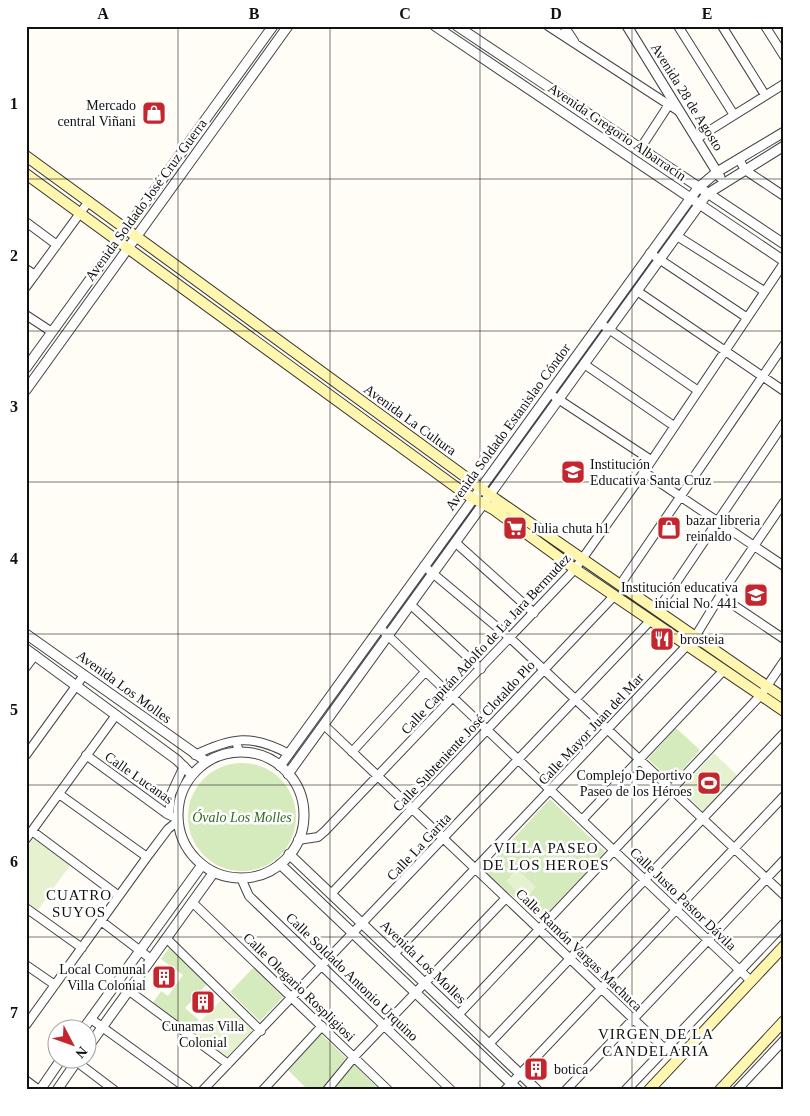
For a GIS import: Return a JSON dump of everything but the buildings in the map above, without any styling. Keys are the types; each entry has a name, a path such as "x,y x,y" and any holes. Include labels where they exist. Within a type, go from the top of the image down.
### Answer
{"main road":[{"name":"Avenida La Cultura","path":"26,156 481,488 487,499 575,569 651,620 691,641 764,691 784,711"},
{"name":"Avenida La Cultura","path":"26,174 474,498 487,499 620,585 657,611 724,670 764,691 784,698"},
{"path":"300,372 308,362"},
{"path":"649,1090 784,946"},
{"path":"720,1090 784,1021"}],"street":[{"name":"Avenida Soldado José Cruz Guerra","path":"26,368 273,26"},
{"name":"Avenida Soldado José Cruz Guerra","path":"26,390 288,26"},
{"name":"Avenida Gregorio Albarracín","path":"435,26 784,262"},
{"name":"Avenida Gregorio Albarracín","path":"457,26 784,244"},
{"path":"548,26 668,106 680,112"},
{"path":"564,26 576,45"},
{"name":"Avenida 28 de Agosto","path":"626,26 724,183"},
{"path":"678,26 734,115"},
{"path":"722,26 765,95"},
{"path":"765,26 784,56"},
{"path":"696,139 784,84"},
{"path":"640,148 668,106"},
{"name":"Avenida Soldado Estanislao Cóndor","path":"280,766 690,198 698,188 717,172 784,132"},
{"name":"Avenida Soldado Estanislao Cóndor","path":"288,774 707,194 784,146"},
{"path":"738,159 745,170 784,196"},
{"path":"26,287 89,201"},
{"path":"26,222 57,244"},
{"path":"677,236 764,291"},
{"path":"650,253 746,317"},
{"name":"Calle Capitán Adolfo de La Jara Bermudez","path":"298,840 318,837 325,831 379,777 575,569 644,472 784,262"},
{"path":"26,269 35,275"},
{"path":"637,291 784,391"},
{"path":"26,315 52,332"},
{"path":"600,323 697,390"},
{"path":"620,585 784,345"},
{"path":"584,364 674,426"},
{"path":"550,393 651,460"},
{"path":"657,611 784,423"},
{"path":"644,472 784,566"},
{"name":"Calle Mayor Juan del Mar","path":"394,954 691,641 784,502"},
{"path":"456,542 534,613"},
{"path":"424,566 510,638 784,895"},
{"name":"Calle Subteniente José Clotaldo Plo","path":"331,894 614,596"},
{"path":"720,596 784,639"},
{"path":"411,605 481,669"},
{"name":"Calle La Garita","path":"203,1090 354,934 651,620"},
{"name":"Calle Justo Pastor Dávila","path":"380,628 751,981"},
{"name":"Avenida Los Molles","path":"26,634 207,762"},
{"name":"Avenida Los Molles","path":"26,650 184,766 192,775"},
{"path":"26,667 35,656"},
{"path":"458,1015 764,691 784,661"},
{"path":"582,820 724,670"},
{"path":"352,752 425,672"},
{"path":"26,755 84,675"},
{"path":"26,839 116,715"},
{"name":"Calle Ramón Vargas Machuca","path":"324,725 665,1049"},
{"path":"489,1044 784,733"},
{"path":"195,755 219,744 236,741 268,743 289,754"},
{"path":"236,741 239,752"},
{"path":"27,1024 168,829 175,818 181,796 192,775 207,762 222,755 239,752 254,754 280,766 298,789 303,805 303,823 298,840 280,864 264,873 241,878 214,872 202,865 186,845 175,818 171,794 184,766"},
{"name":"Calle Lucanas","path":"86,756 175,818"},
{"path":"59,794 147,857"},
{"path":"511,1088 520,1074 784,796"},
{"path":"32,831 119,896"},
{"name":"Avenida Los Molles","path":"289,854 537,1090"},
{"path":"566,1090 784,860"},
{"name":"Avenida Los Molles","path":"280,864 416,993 511,1088"},
{"path":"92,1018 202,865"},
{"path":"98,1032 214,872"},
{"name":"Calle Soldado Antonio Urquino","path":"241,878 249,896 451,1090"},
{"path":"327,1090 354,1057 506,898"},
{"name":"Calle Olegario Rospligiosi","path":"192,902 388,1090"},
{"path":"26,908 82,948"},
{"path":"101,921 151,959"},
{"path":"626,1090 784,924"},
{"path":"166,938 261,1030"},
{"path":"26,965 55,985"},
{"path":"128,990 228,1064"},
{"path":"98,1023 189,1090"},
{"path":"263,1090 322,1026"},
{"path":"737,1090 784,1040"},
{"path":"26,1081 39,1090 55,1068"},
{"path":"57,1090 72,1068"},
{"path":"88,1068 114,1090"}],"green space":[{"path":"676,728 700,750 672,781 648,759"},
{"name":"Complejo Deportivo Paseo de los Héroes","path":"714,753 738,776 704,812 680,790"},
{"name":"Óvalo Los Molles","path":"242,763 252,764 272,772 280,779 287,787 295,807 295,827 287,847 280,855 272,862 252,870 242,871 232,870 212,862 204,855 197,847 189,827 188,817 189,807 197,787 204,779 212,772 232,764"},
{"path":"550,799 605,852 540,921 484,870"},
{"path":"34,838 71,864 38,910 26,901 26,849"},
{"path":"517,869 536,887 525,899 506,881"},
{"path":"169,948 208,983 185,1008 199,1020 190,1030 153,1003 161,991 168,996 183,975 161,959"},
{"path":"253,968 283,997 260,1021 230,992"},
{"path":"223,998 254,1029 227,1057 192,1030"},
{"path":"321,1034 346,1058 322,1090 308,1090 288,1070"},
{"path":"354,1064 380,1090 334,1090"}],"place":[{"name":"Mercado central Viñani","path":"154,113"},
{"name":"Institución Educativa Santa Cruz","path":"573,472"},
{"name":"Julia chuta h1","path":"515,528"},
{"name":"bazar libreria reinaldo","path":"669,528"},
{"name":"Institución educativa inicial No. 441","path":"756,595"},
{"name":"brosteia","path":"662,639"},
{"name":"Complejo Deportivo Paseo de los Héroes","path":"709,783"},
{"name":"Local Comunal Villa Colonial","path":"164,977"},
{"name":"Cunamas Villa Colonial","path":"203,1002"},
{"name":"botica","path":"536,1069"}],"district":[{"name":"VILLA PASEO DE LOS HEROES","path":"546,856"},
{"name":"CUATRO SUYOS","path":"79,904"},
{"name":"VIRGEN DE LA CANDELARIA","path":"656,1042"}]}
